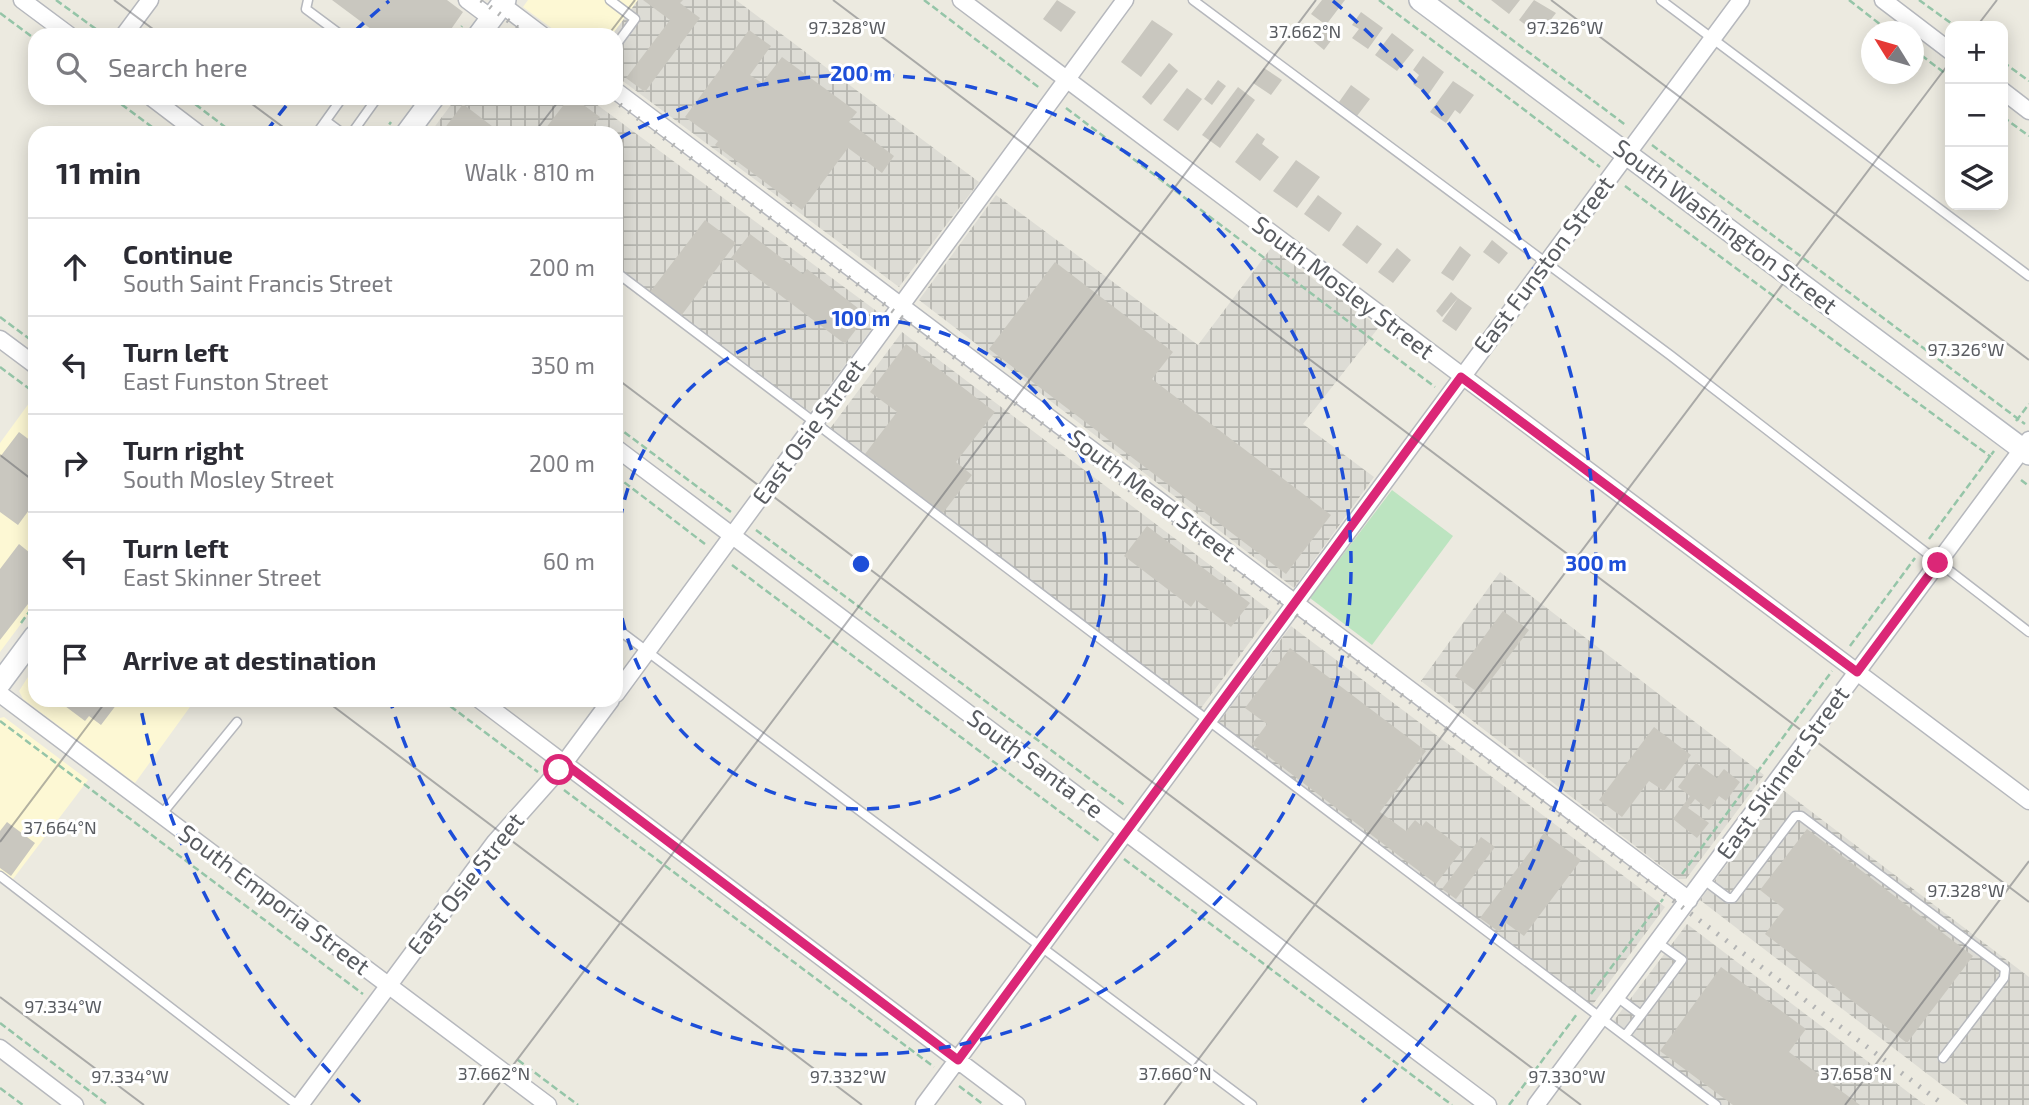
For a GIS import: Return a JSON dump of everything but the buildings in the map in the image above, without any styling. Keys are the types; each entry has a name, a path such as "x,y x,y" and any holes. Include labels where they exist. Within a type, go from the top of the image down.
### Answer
{"street":[{"path":"22,0 60,28"},
{"path":"129,28 150,0"},
{"path":"467,0 526,28"},
{"name":"South Mosley Street","path":"961,0 2029,801"},
{"name":"East Osie Street","path":"623,685 1125,0"},
{"name":"South Washington Street","path":"1420,0 2021,445"},
{"name":"East Funston Street","path":"924,1105 1741,0"},
{"path":"1883,0 1945,47"},
{"path":"2008,95 2029,111"},
{"name":"South Mead Street","path":"623,96 1689,900"},
{"path":"161,105 189,126"},
{"path":"412,126 427,105"},
{"path":"0,338 28,360"},
{"name":"East Skinner Street","path":"1536,1105 1938,563 2007,469 2021,445"},
{"name":"South Santa Fe","path":"623,453 1488,1105"},
{"path":"0,683 28,645"},
{"name":"South Emporia Street","path":"0,694 548,1105"},
{"path":"489,707 1017,1105"},
{"name":"East Osie Street","path":"298,1105 495,842 564,763 606,707"},
{"path":"0,1048 75,1105"}],"lane":[{"path":"309,0 306,9 332,28"},
{"path":"610,0 635,19 623,35"},
{"path":"1193,0 1670,355 2029,632"},
{"path":"1661,0 2029,275"},
{"path":"322,126 337,105"},
{"path":"357,126 372,105"},
{"path":"326,121 333,126"},
{"path":"623,277 1716,1105"},
{"path":"623,633 1252,1105"},
{"path":"161,815 237,722"},
{"path":"1704,880 1728,898 1733,898 1795,816 1801,816 2005,969 2004,978 1943,1058"},
{"path":"0,876 298,1105"},
{"path":"1625,1036 1682,960 1657,942"},
{"path":"1617,997 1641,1015"}],"path":[{"path":"56,0 94,28"},
{"path":"924,0 1435,387"},
{"path":"1380,0 2029,486"},
{"path":"1459,0 2029,428"},
{"path":"1849,0 1877,21"},
{"path":"1919,0 1948,21"},
{"path":"0,13 28,34"},
{"path":"1924,57 1945,73"},
{"path":"2008,66 2029,81"},
{"path":"122,105 151,126"},
{"path":"196,105 224,126"},
{"path":"2008,121 2029,136"},
{"path":"0,317 28,338"},
{"path":"0,367 28,388"},
{"path":"1517,1105 1510,1103 1990,456 2021,445 2018,419 2029,404"},
{"path":"623,431 1126,806"},
{"path":"623,481 1451,1105"},
{"path":"451,707 984,1105"},
{"path":"0,721 363,994"},
{"path":"0,1023 108,1105"},
{"path":"0,1088 23,1105"}],"shaded area":[{"path":"528,0 638,0 617,28 552,28 523,7"},
{"path":"638,0 736,0 979,182 899,287 623,81 623,28 617,28"},
{"path":"451,105 597,105 882,315 805,419 623,284 623,126 435,126"},
{"path":"996,195 1198,345 1271,248 1379,327 1303,424 1374,477 1294,588 919,300"},
{"path":"902,332 1272,612 1196,715 826,434"},
{"path":"28,405 28,614 0,652 0,443"},
{"path":"1500,572 1764,775 1686,879 1678,879 1421,681"},
{"path":"1291,626 1665,907 1588,1011 1213,730"},
{"path":"28,677 28,703 19,691"},
{"path":"34,707 190,707 135,783"},
{"path":"4,717 88,780 10,883 0,875 0,718"},
{"path":"1783,790 2029,977 2029,1105 1968,1105 1700,900"},
{"path":"1687,924 1925,1105 1711,1105 1609,1027"}],"green space":[{"path":"1392,490 1453,536 1372,645 1310,598"}],"railway":[{"path":"481,0 518,28"},
{"path":"620,105 1944,1105"}],"route":[{"path":"559,770 564,763 958,1060 1461,377 1857,672 1938,563"}]}
